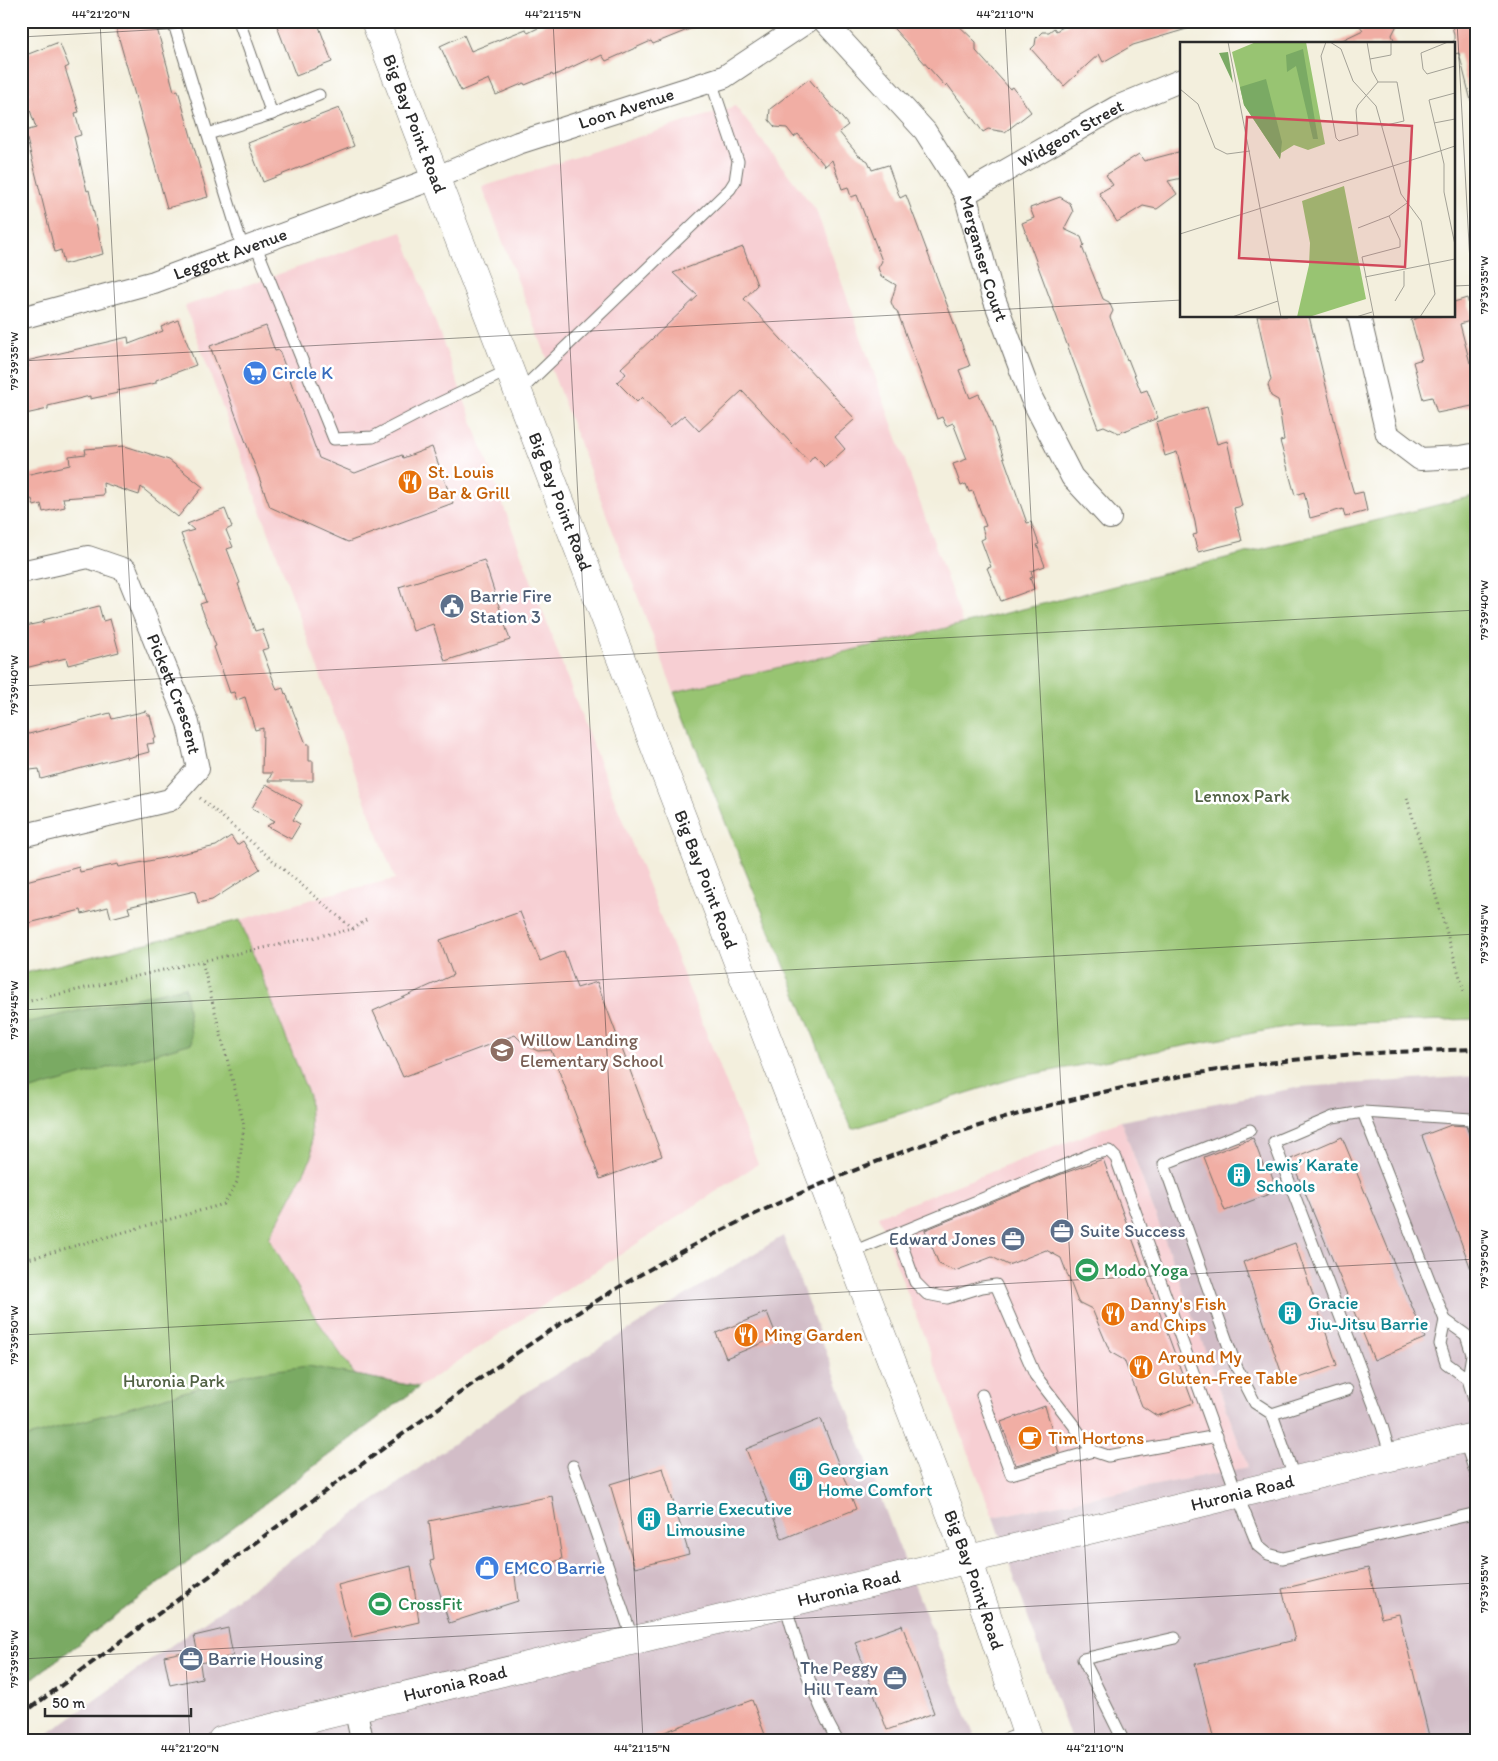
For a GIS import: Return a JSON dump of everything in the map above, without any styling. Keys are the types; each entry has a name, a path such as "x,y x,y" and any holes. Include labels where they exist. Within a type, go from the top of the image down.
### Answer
{"street":[{"name":"Big Bay Point Road","path":"375,21 968,1559 1019,1737"},
{"name":"Loon Avenue","path":"435,178 518,143 724,77 808,21"},
{"name":"Merganser Court","path":"824,21 925,131 965,194 992,292 1031,397 1072,477 1110,518"},
{"name":"Widgeon Street","path":"965,194 1118,106 1180,81"},
{"name":"Leggott Avenue","path":"21,318 154,282 435,178"},
{"path":"1359,318 1387,434 1420,459 1461,457 1477,454"},
{"name":"Pickett Crescent","path":"21,572 88,557 126,570 188,723 198,769 170,800 21,836"},
{"name":"Huronia Road","path":"222,1740 1470,1438"},
{"path":"355,1707 362,1740"}],"lane":[{"path":"173,21 208,134 249,247 334,440 373,437 429,408 513,382 730,189 735,180 738,162 711,81"},
{"path":"239,21 272,114"},
{"path":"208,134 272,114 319,95"},
{"path":"1363,1112 1444,1320 1440,1344 1446,1363 1468,1380"},
{"path":"1391,1457 1379,1416 1274,1142 1333,1117 1363,1112 1471,1119 1477,1136"},
{"path":"1250,1130 1164,1164 1236,1364 1255,1403 1272,1414 1295,1480"},
{"path":"850,1253 1094,1153 1109,1152 1116,1158 1237,1494 1258,1546 1268,1554 1283,1558 1477,1513"},
{"path":"898,1234 915,1282 927,1294 947,1298 982,1287 996,1286 1035,1375 1093,1451"},
{"path":"1444,1320 1466,1335 1472,1354 1468,1380 1477,1410"},
{"path":"1272,1414 1347,1390"},
{"path":"982,1395 1011,1474 1093,1451 1108,1456 1217,1436"},
{"path":"1470,1438 1477,1477"},
{"path":"573,1466 633,1640"},
{"path":"785,1603 799,1654 823,1716 836,1740"},
{"path":"1123,1740 1083,1659 1175,1638"}],"path":[{"path":"184,785 354,929"},
{"path":"1407,798 1464,991"},
{"path":"21,1003 202,961 354,929 369,918"},
{"path":"21,1261 224,1204 237,1182 244,1125 202,961"}],"shaded area":[{"path":"735,106 816,210 963,624 674,692 482,187"},
{"name":"Willow Landing Elementary School","path":"402,232 581,715 758,1164 419,1387 355,1375 313,1314 269,1238 312,1157 309,1096 240,920 330,894 395,879 185,306"},
{"path":"1477,1076 1477,1740 1071,1740 993,1517 1248,1467 1121,1121 1301,1087"},
{"path":"1121,1121 1248,1467 993,1517 878,1216"},
{"path":"783,1236 896,1539 976,1740 39,1740 520,1396"}],"green space":[{"name":"Lennox Park","path":"1477,495 1477,1019 1296,1025 1018,1077 852,1129 728,829 674,692 963,624"},
{"name":"Huronia Park","path":"240,920 309,1096 312,1157 269,1238 313,1314 355,1375 419,1387 21,1687 21,974"},
{"path":"185,987 192,1043 21,1093 21,1024"},
{"path":"308,1366 419,1387 21,1687 21,1439 246,1374"}],"building":[{"path":"114,21 155,21 174,91 178,90 208,197 167,208"},
{"path":"275,21 317,21 332,62 296,76"},
{"path":"552,21 707,22 653,44 651,41 606,61 602,55 592,60 591,58 553,76 552,74 525,85 524,83 496,95 489,79 461,91 440,46 464,35 471,51 526,29 528,33"},
{"path":"887,21 954,21 976,42 976,51 1010,89 1013,87 1031,112 1005,132 988,129 983,132 947,84 945,86"},
{"path":"1074,21 1200,21 1200,25 1133,45 1103,62 1099,54 1064,86 1031,49 1035,45 1036,38 1042,32 1049,32 1054,28 1056,31"},
{"path":"1356,21 1399,21 1392,35 1395,42 1338,42 1363,30"},
{"path":"1451,21 1477,21 1477,100 1471,101 1459,53 1456,54"},
{"path":"59,42 69,66 65,68 79,112 75,113 81,135 74,137 87,191 89,190 103,254 64,264 61,250 55,252 25,131 36,128 25,95 30,93 21,74 21,57"},
{"path":"809,79 848,125 839,132 858,155 868,161 872,170 888,165 900,198 906,195 970,366 959,370 970,398 979,394 990,419 1027,523 1031,522 1039,544 1037,545 1045,566 1031,571 1033,577 1030,578 1034,589 1001,601 987,568 991,567 981,540 985,538 982,527 986,526 973,491 969,492 966,484 961,486 953,464 967,459 953,423 946,426 942,417 937,419 897,311 891,302 896,285 881,276 878,268 882,261 857,195 851,197 848,187 842,189 832,160 825,166 798,134 794,137 787,128 775,127 769,120 770,109"},
{"path":"339,108 354,146 263,182 248,143"},
{"path":"1180,152 1180,178 1168,181 1177,194 1157,209 1143,206 1117,222 1099,193 1113,185 1106,175 1139,154 1144,161"},
{"path":"1060,197 1070,203 1073,212 1064,229 1081,237 1084,245 1082,247 1103,299 1109,302 1113,311 1110,317 1127,360 1141,392 1147,390 1158,418 1119,433 1104,426 1098,428 1022,223 1034,218 1030,208"},
{"path":"743,247 757,285 744,299 855,419 835,437 845,449 825,467 814,456 809,462 742,391 699,431 684,415 670,427 642,397 637,402 617,382 626,374 621,368 698,296 673,273"},
{"path":"1467,298 1473,320 1460,324 1470,363 1477,362 1477,405 1437,413 1432,397 1423,399 1413,362 1422,359 1411,320 1418,318 1456,318 1456,301"},
{"path":"1257,318 1309,318 1354,494 1363,492 1367,511 1345,517 1343,509 1310,518 1304,492 1295,495 1280,441 1284,440 1278,400 1271,396 1268,385 1271,380"},
{"path":"178,320 196,365 156,380 156,383 90,399 90,396 48,406 48,409 21,415 21,369 28,367 27,361 128,337 129,344 163,331 161,327"},
{"path":"266,326 275,351 279,350 319,458 355,473 402,455 403,458 432,447 453,503 348,542 270,507 210,346"},
{"path":"1207,407 1217,444 1227,441 1242,506 1234,508 1242,541 1198,552 1193,535 1197,534 1195,522 1177,452 1165,456 1156,422"},
{"path":"125,446 169,460 203,487 178,517 141,487 139,495 103,483 104,495 63,498 65,507 43,512 41,504 34,506 32,499 21,502 21,476 70,465 69,456 86,454 85,449"},
{"path":"225,509 232,527 226,530 233,547 227,549 240,583 238,584 255,631 262,629 269,648 262,650 277,690 283,688 286,693 306,744 309,744 309,761 313,761 313,781 268,781 272,773 262,773 263,728 255,730 245,697 237,700 234,692 230,693 214,647 216,646 200,604 206,602 181,534 194,530 187,524"},
{"name":"Barrie Fire Station 3","path":"484,560 510,640 445,661 433,624 413,631 399,587"},
{"path":"99,606 103,621 110,619 119,652 68,665 66,658 21,669 21,627"},
{"path":"146,711 147,715 150,715 156,738 153,738 154,743 147,744 149,752 41,779 39,769 21,771 21,736 110,713 112,719"},
{"path":"266,784 302,805 293,820 300,824 291,839 267,826 275,821 252,808"},
{"path":"231,836 237,845 243,841 260,869 212,900 198,903 195,891 128,907 130,913 111,918 108,907 82,914 81,910 21,925 21,891 28,889 26,881 79,867 80,872 118,864 119,867 163,858 216,846"},
{"path":"520,912 540,961 564,951 577,988 597,982 662,1156 600,1179 551,1050 538,1051 525,1045 515,1035 403,1077 373,1011 453,975 440,940"},
{"path":"1451,1125 1466,1126 1477,1156 1477,1280 1475,1280 1422,1136"},
{"path":"1342,1137 1425,1338 1374,1360 1291,1159"},
{"name":"Lewis’ Karate Schools","path":"1253,1138 1265,1170 1269,1168 1277,1191 1225,1211 1204,1157"},
{"path":"1103,1159 1193,1403 1157,1416 1142,1406 1124,1360 1110,1352 1092,1309 1078,1302 1061,1258 1046,1250 1008,1265 992,1257 955,1271 939,1264 925,1230"},
{"name":"Gracie Jiu-Jitsu Barrie","path":"1295,1243 1337,1365 1285,1383 1243,1262"},
{"name":"Ming Garden","path":"767,1312 777,1337 726,1358 716,1333"},
{"name":"Tim Hortons","path":"1045,1406 1059,1453 1016,1465 1001,1422"},
{"name":"Georgian Home Comfort","path":"821,1419 856,1509 782,1539 746,1449"},
{"name":"Barrie Executive Limousine","path":"663,1468 689,1554 635,1568 610,1484"},
{"name":"EMCO Barrie","path":"552,1496 562,1559 515,1576 518,1601 449,1623 430,1561 434,1560 429,1521"},
{"name":"CrossFit","path":"411,1566 419,1622 352,1637 338,1585"},
{"path":"1368,1568 1381,1618 1399,1614 1430,1740 1214,1740 1195,1664 1295,1640 1282,1589"},
{"name":"The Peggy Hill Team","path":"902,1625 934,1713 887,1730 855,1642"},
{"name":"Barrie Housing","path":"228,1628 233,1656 200,1663 199,1657 202,1678 170,1685 164,1656 197,1649 194,1636"},
{"path":"752,1700 767,1740 648,1740 648,1738"}],"railway":[{"path":"21,1715 509,1358 642,1274 761,1211 836,1178 913,1148 991,1122 1070,1100 1150,1082 1231,1068 1354,1054 1477,1049"}],"place":[{"name":"Circle K","path":"255,373"},
{"name":"St. Louis Bar & Grill","path":"410,482"},
{"name":"Barrie Fire Station 3","path":"452,606"},
{"name":"Willow Landing Elementary School","path":"502,1050"},
{"name":"Lewis’ Karate Schools","path":"1239,1175"},
{"name":"Suite Success","path":"1062,1231"},
{"name":"Edward Jones","path":"1013,1239"},
{"name":"Modo Yoga","path":"1087,1270"},
{"name":"Gracie Jiu-Jitsu Barrie","path":"1290,1313"},
{"name":"Danny's Fish and Chips","path":"1113,1314"},
{"name":"Ming Garden","path":"746,1335"},
{"name":"Around My Gluten-Free Table","path":"1141,1367"},
{"name":"Tim Hortons","path":"1030,1438"},
{"name":"Georgian Home Comfort","path":"801,1479"},
{"name":"Barrie Executive Limousine","path":"649,1519"},
{"name":"EMCO Barrie","path":"487,1568"},
{"name":"CrossFit","path":"380,1604"},
{"name":"Barrie Housing","path":"191,1659"},
{"name":"The Peggy Hill Team","path":"895,1678"}]}
